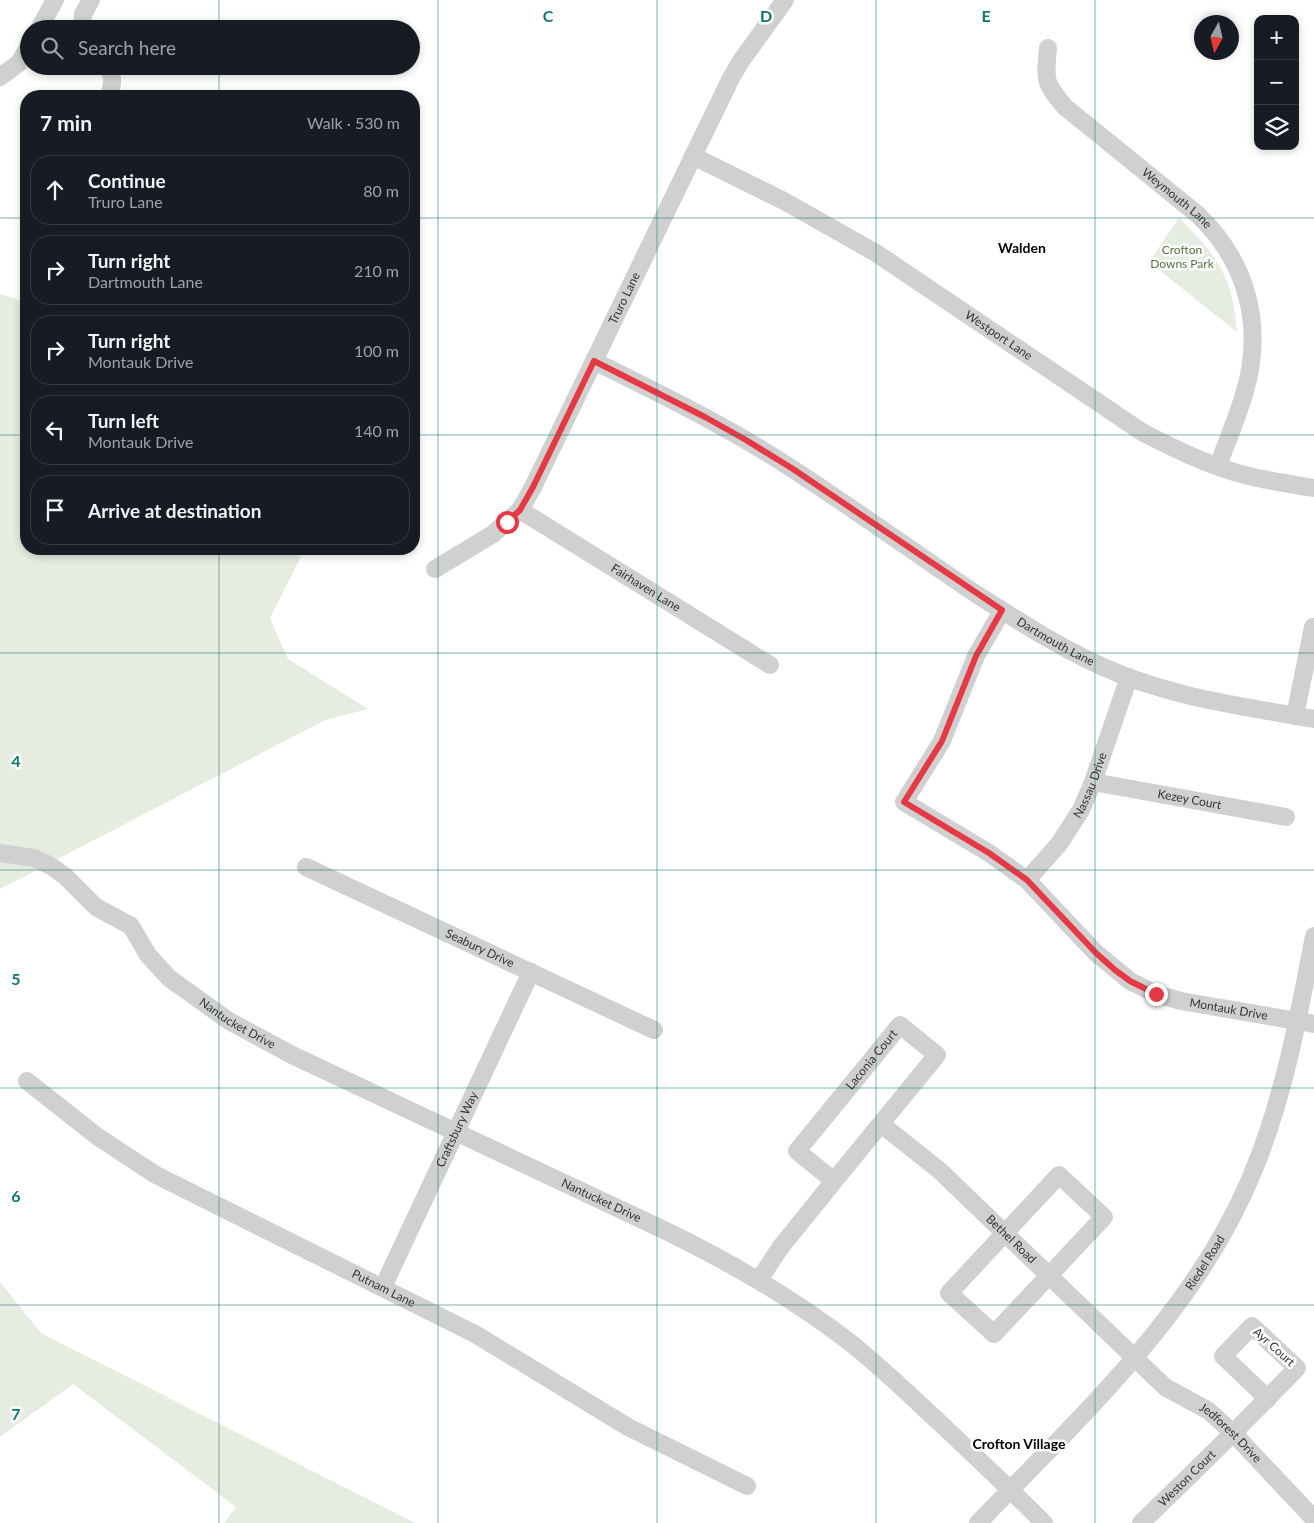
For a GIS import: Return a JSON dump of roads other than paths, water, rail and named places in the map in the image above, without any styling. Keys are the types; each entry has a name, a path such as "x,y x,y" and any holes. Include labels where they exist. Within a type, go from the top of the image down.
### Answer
{"street":[{"path":"44,20 55,0"},
{"path":"83,20 83,14 91,0"},
{"name":"Truro Lane","path":"435,569 493,534 520,510 533,487 723,94 741,61 785,0"},
{"name":"Weymouth Lane","path":"1048,48 1047,82 1065,107 1205,220 1227,248 1239,269 1250,309 1252,352 1245,391 1218,466"},
{"path":"0,77 20,61"},
{"path":"111,90 113,75"},
{"name":"Westport Lane","path":"693,156 784,201 876,253 1142,432 1170,447 1246,476 1314,488"},
{"name":"Dartmouth Lane","path":"594,361 705,417 746,440 793,469 1002,610 1064,648 1129,677 1190,696 1314,720"},
{"name":"Fairhaven Lane","path":"520,510 770,665"},
{"name":"Montauk Drive","path":"1002,610 976,656 942,741 904,802 989,853 1027,880 1096,953 1130,981 1156,994 1181,1001 1306,1023"},
{"path":"1296,716 1313,627"},
{"name":"Nassau Drive","path":"1027,880 1059,844 1081,810 1129,677"},
{"name":"Kezey Court","path":"1092,782 1286,817"},
{"name":"Nantucket Drive","path":"0,853 34,858 51,866 65,876 96,907 131,926 148,955 169,978 229,1021 292,1055 696,1246 759,1280 852,1344 894,1380 1044,1523"},
{"name":"Seabury Drive","path":"306,868 654,1030"},
{"name":"Riedel Road","path":"978,1523 1135,1359 1179,1302 1214,1248 1237,1207 1255,1168 1285,1076 1306,1023 1314,936"},
{"name":"Craftsbury Way","path":"383,1287 531,972"},
{"name":"Laconia Court","path":"759,1280 780,1248 937,1055 900,1025 797,1151 834,1181"},
{"name":"Putnam Lane","path":"27,1081 98,1137 156,1174 475,1334 628,1426 747,1486"},
{"name":"Bethel Road","path":"881,1124 939,1170 1135,1359"},
{"path":"1059,1175 1104,1217 994,1334 949,1293 1005,1234 1059,1175"},
{"name":"Jedforest Drive","path":"1135,1359 1165,1387 1209,1411 1234,1434 1314,1519"},
{"path":"1234,1434 1268,1399"},
{"name":"Weston Court","path":"1141,1523 1234,1434"}],"district":[{"name":"Walden","path":"1022,248"},
{"name":"Crofton Village","path":"1019,1444"}],"park label":[{"name":"Crofton Downs Park","path":"1182,257"}]}
